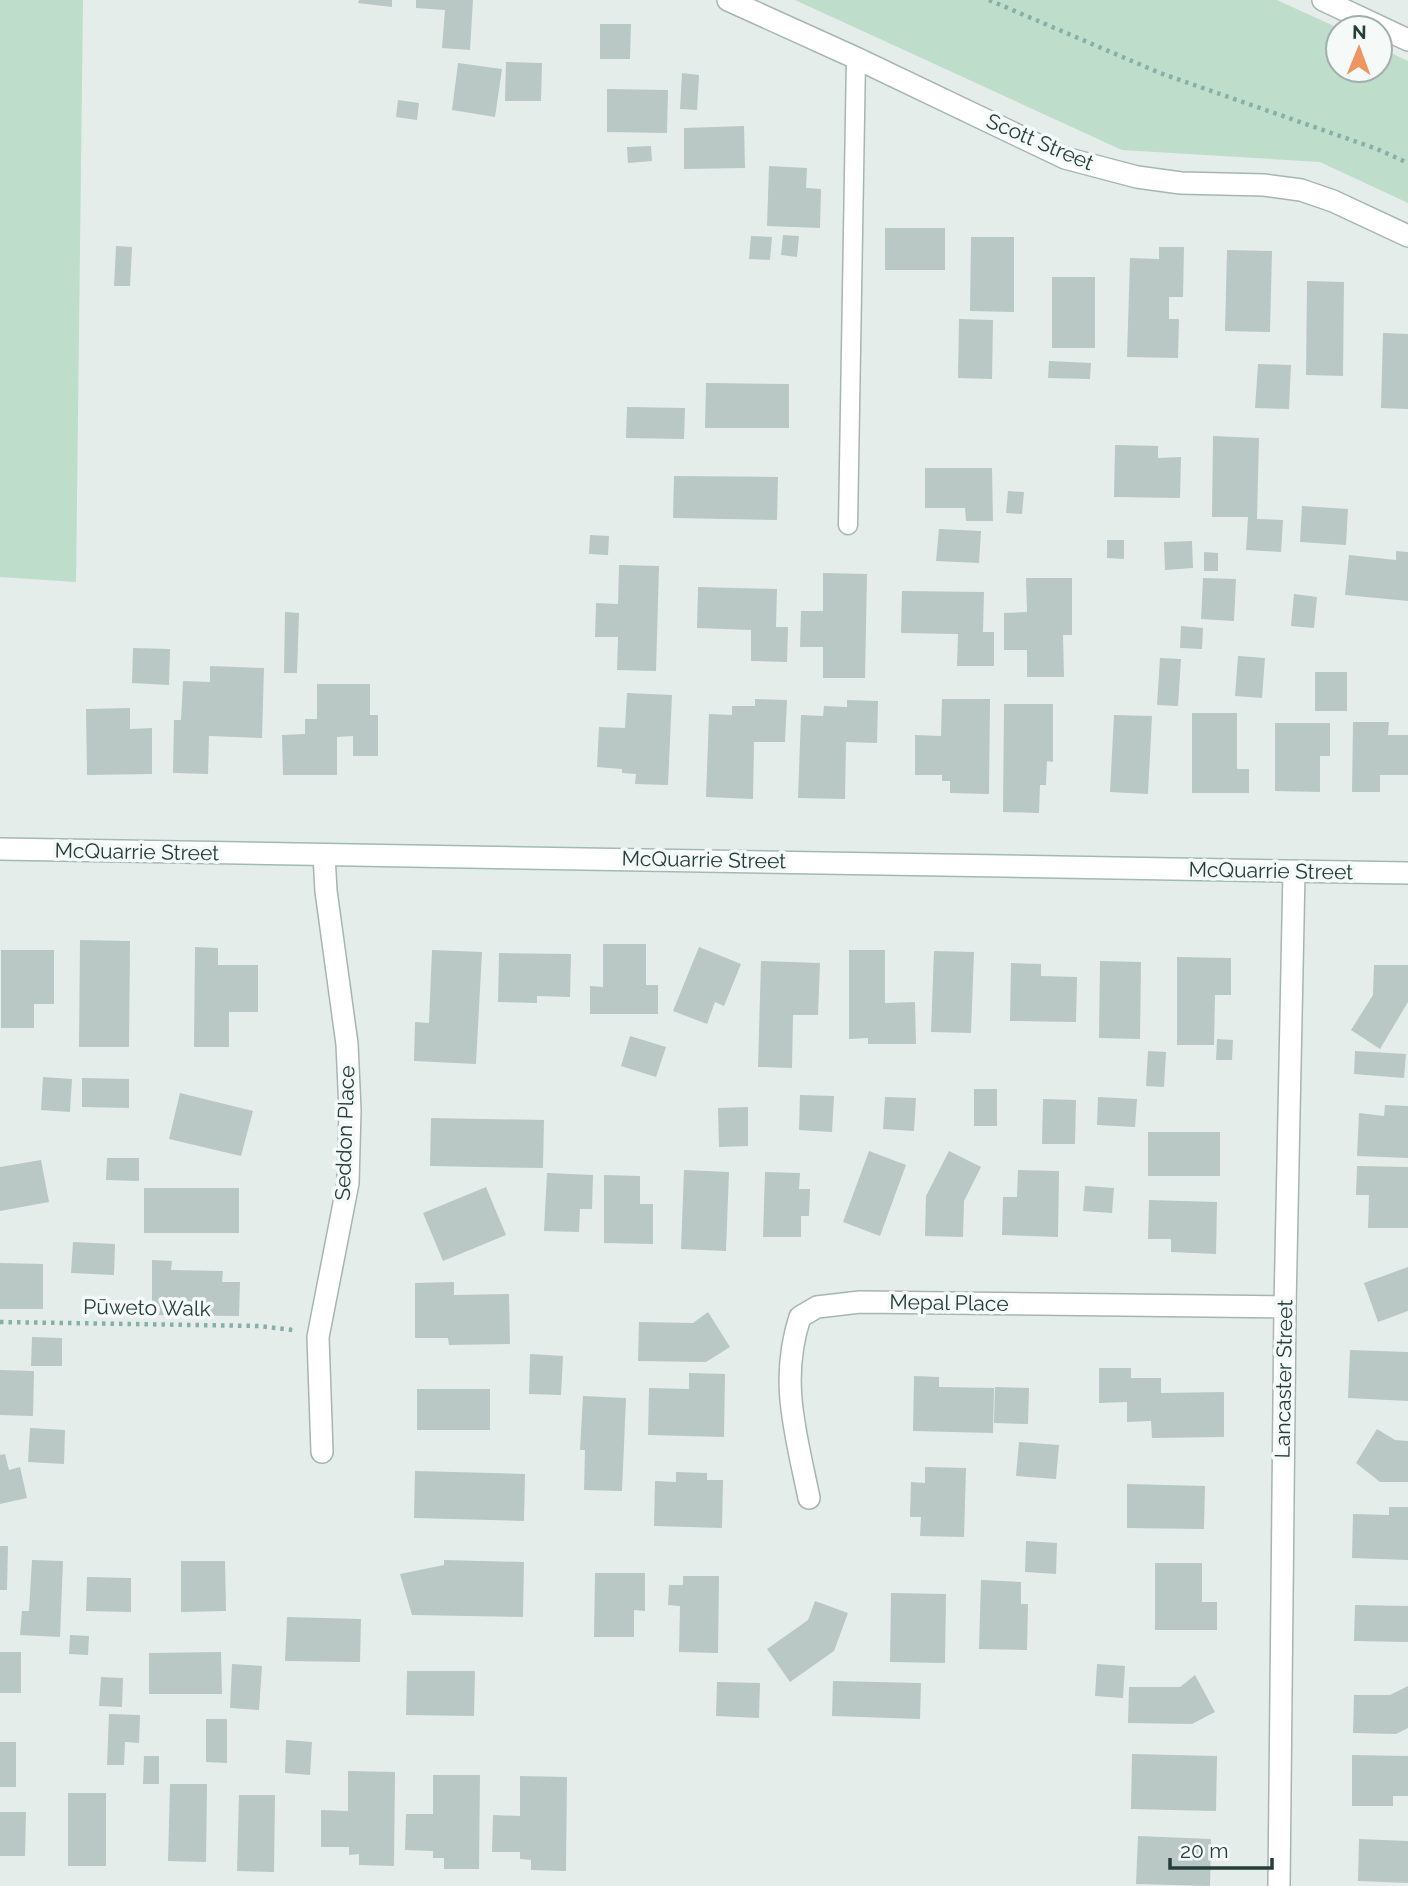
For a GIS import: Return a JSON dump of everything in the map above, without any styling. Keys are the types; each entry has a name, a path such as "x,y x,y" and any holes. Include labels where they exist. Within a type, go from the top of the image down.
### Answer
{"street":[{"name":"Scott Street","path":"727,0 1065,158 1137,177 1181,183 1264,185 1301,190 1333,201 1408,236"},
{"path":"1323,0 1408,40"},
{"name":"McQuarrie Street","path":"0,849 1408,873"},
{"name":"Seddon Place","path":"322,1452 318,1337 348,1183 350,1110 347,1044 326,891 324,855"},
{"name":"Lancaster Street","path":"1279,1886 1285,1307 1294,872"},
{"name":"Mepal Place","path":"809,1497 790,1405 792,1341 800,1317 817,1307 860,1302 1285,1307"}],"lane":[{"path":"848,525 856,58"}],"path":[{"path":"989,0 1160,72 1377,149 1408,163"},
{"name":"Pūweto Walk","path":"0,1322 259,1326 294,1330"}],"green space":[{"path":"0,0 83,0 76,582 0,577"},
{"path":"795,0 1277,0 1324,22 1324,84 1394,84 1394,54 1408,61 1408,203 1320,162 1122,150"}],"building":[{"path":"359,0 392,0 392,7 358,3"},
{"path":"416,0 473,0 470,50 442,48 445,10 416,8"},
{"path":"600,24 631,24 630,59 600,59"},
{"path":"506,62 542,63 541,101 505,101"},
{"path":"458,63 502,69 495,117 452,110"},
{"path":"682,73 699,75 697,110 680,109"},
{"path":"607,89 668,90 667,133 607,132"},
{"path":"398,100 419,103 417,120 396,117"},
{"path":"744,126 745,168 684,169 684,128"},
{"path":"651,146 652,161 628,163 627,147"},
{"path":"769,166 807,168 806,188 821,189 820,228 767,226"},
{"path":"885,228 945,228 945,270 885,270"},
{"path":"783,235 799,236 797,257 781,255"},
{"path":"751,236 772,237 770,260 749,259"},
{"path":"971,237 1014,237 1014,312 970,311"},
{"path":"116,246 132,247 130,286 114,286"},
{"path":"1159,247 1184,247 1183,297 1169,297 1169,319 1179,319 1178,358 1127,357 1130,258 1159,259"},
{"path":"1227,250 1272,251 1270,332 1225,331"},
{"path":"1052,277 1095,277 1095,348 1052,348"},
{"path":"1307,281 1344,282 1343,376 1306,375"},
{"path":"959,319 993,320 992,379 958,378"},
{"path":"1383,333 1408,334 1408,409 1381,408"},
{"path":"1049,361 1091,363 1090,379 1048,378"},
{"path":"1258,364 1291,365 1289,409 1255,408"},
{"path":"706,383 789,384 789,428 705,428"},
{"path":"627,407 685,408 684,439 626,438"},
{"path":"1213,436 1259,438 1257,519 1283,520 1281,552 1246,550 1248,517 1212,517"},
{"path":"1115,445 1158,446 1158,458 1181,457 1180,498 1114,497"},
{"path":"925,468 992,468 993,521 966,521 965,508 925,508"},
{"path":"674,476 778,477 777,520 673,518"},
{"path":"1008,491 1024,492 1022,514 1006,513"},
{"path":"1302,506 1348,509 1346,545 1300,542"},
{"path":"939,529 981,531 979,563 936,561"},
{"path":"590,535 609,536 608,555 589,554"},
{"path":"1107,540 1124,540 1124,559 1107,558"},
{"path":"1192,541 1193,568 1165,570 1164,542"},
{"path":"1396,551 1408,552 1408,601 1345,595 1349,555 1396,560"},
{"path":"1204,552 1218,553 1218,571 1204,571"},
{"path":"619,565 659,566 656,671 617,670 618,637 595,637 596,603 618,604"},
{"path":"823,573 867,574 865,678 823,678 823,647 800,647 801,611 823,611"},
{"path":"1026,578 1072,578 1072,635 1063,635 1064,677 1027,677 1027,650 1004,650 1004,613 1027,612"},
{"path":"1203,578 1236,579 1234,621 1201,619"},
{"path":"698,587 777,589 776,627 788,627 787,662 751,661 751,630 697,628"},
{"path":"902,591 984,592 983,632 994,632 994,666 957,666 958,634 901,633"},
{"path":"1294,594 1317,597 1314,628 1291,626"},
{"path":"285,612 299,613 297,673 284,673"},
{"path":"1181,626 1203,628 1202,649 1180,648"},
{"path":"133,648 170,649 169,685 132,683"},
{"path":"1238,656 1265,658 1262,698 1235,696"},
{"path":"1160,658 1181,659 1178,706 1157,705"},
{"path":"210,666 264,668 262,738 209,736 208,774 173,773 174,720 181,720 183,681 210,682"},
{"path":"1315,672 1347,672 1347,711 1315,711"},
{"path":"317,684 370,684 370,715 378,715 378,756 353,756 353,736 337,737 337,775 283,775 282,735 305,734 305,719 317,719"},
{"path":"627,693 672,695 668,785 635,784 636,774 622,773 622,769 597,767 599,727 625,728"},
{"path":"755,699 787,700 785,742 754,742 753,799 706,797 709,714 732,715 732,706 755,706"},
{"path":"942,699 990,699 989,794 950,793 950,781 942,781 942,775 915,775 915,735 941,736"},
{"path":"847,700 878,701 877,743 846,742 845,799 798,798 801,715 823,716 824,706 847,707"},
{"path":"1004,704 1053,704 1053,762 1047,761 1046,785 1040,785 1039,813 1003,812"},
{"path":"130,708 130,729 152,728 152,774 87,775 86,709"},
{"path":"1192,713 1237,713 1237,769 1249,769 1249,793 1192,793"},
{"path":"1114,715 1152,716 1148,794 1110,792"},
{"path":"1353,722 1389,722 1388,735 1408,735 1408,775 1380,775 1380,792 1352,792"},
{"path":"1275,723 1330,723 1330,756 1320,756 1320,792 1275,791"},
{"path":"80,940 130,941 129,1047 79,1047"},
{"path":"603,944 646,944 646,985 658,985 658,1014 590,1014 590,986 603,987"},
{"path":"195,947 218,948 218,965 258,965 258,1012 229,1012 229,1047 194,1047"},
{"path":"699,947 741,964 724,1006 715,1002 707,1024 673,1011"},
{"path":"1,950 54,950 54,1004 34,1004 34,1028 1,1028"},
{"path":"432,950 482,952 476,1064 414,1061 415,1022 429,1023"},
{"path":"849,950 885,950 885,1003 915,1002 916,1044 868,1044 868,1038 849,1039"},
{"path":"934,951 974,952 971,1033 931,1032"},
{"path":"499,953 571,954 570,997 537,996 537,1003 498,1002"},
{"path":"1177,957 1231,958 1231,995 1215,995 1214,1045 1177,1045"},
{"path":"761,961 820,963 818,1015 793,1015 792,1068 758,1067"},
{"path":"1100,961 1141,962 1140,1039 1099,1038"},
{"path":"1011,963 1041,964 1041,976 1077,977 1076,1022 1010,1021"},
{"path":"1374,965 1408,965 1408,1002 1380,1049 1351,1030 1373,995"},
{"path":"630,1036 666,1047 656,1077 621,1066"},
{"path":"1217,1039 1233,1040 1232,1060 1216,1060"},
{"path":"1148,1051 1166,1052 1164,1087 1146,1086"},
{"path":"1355,1051 1406,1054 1404,1078 1354,1074"},
{"path":"43,1077 72,1079 70,1112 41,1110"},
{"path":"82,1078 129,1079 129,1108 82,1107"},
{"path":"974,1089 997,1089 997,1126 974,1126"},
{"path":"180,1093 253,1111 241,1156 169,1139"},
{"path":"800,1095 834,1096 832,1132 799,1130"},
{"path":"885,1097 916,1098 914,1131 883,1129"},
{"path":"1098,1097 1137,1099 1135,1127 1097,1125"},
{"path":"1043,1099 1076,1100 1075,1144 1042,1144"},
{"path":"1385,1105 1408,1106 1408,1158 1357,1156 1359,1113 1384,1116"},
{"path":"748,1107 748,1146 719,1147 718,1108"},
{"path":"431,1118 544,1120 543,1168 430,1166"},
{"path":"1148,1132 1220,1132 1220,1176 1148,1176"},
{"path":"869,1151 906,1165 880,1236 843,1222"},
{"path":"949,1151 981,1167 964,1201 963,1237 925,1236 926,1196"},
{"path":"107,1158 139,1158 139,1181 106,1180"},
{"path":"41,1160 49,1202 0,1211 0,1167"},
{"path":"1357,1166 1408,1167 1408,1228 1368,1228 1369,1195 1356,1195"},
{"path":"684,1170 729,1172 726,1251 681,1249"},
{"path":"1018,1170 1059,1171 1058,1237 1002,1235 1003,1197 1017,1197"},
{"path":"765,1172 800,1173 799,1189 810,1189 809,1216 801,1216 801,1237 763,1237"},
{"path":"547,1173 593,1175 592,1209 580,1209 579,1232 544,1231"},
{"path":"604,1175 640,1176 640,1204 653,1204 653,1244 604,1243"},
{"path":"1085,1186 1114,1188 1112,1213 1083,1211"},
{"path":"486,1187 506,1235 443,1261 423,1213"},
{"path":"144,1188 239,1188 239,1233 144,1233"},
{"path":"1149,1200 1217,1202 1216,1254 1171,1252 1171,1239 1148,1239"},
{"path":"73,1242 115,1244 114,1275 71,1273"},
{"path":"152,1260 172,1261 171,1270 223,1271 222,1282 240,1282 239,1316 152,1315"},
{"path":"0,1263 43,1264 43,1309 0,1309"},
{"path":"1408,1267 1408,1311 1378,1322 1364,1283"},
{"path":"454,1282 454,1295 509,1294 510,1344 449,1345 448,1338 415,1338 415,1283"},
{"path":"708,1312 730,1347 706,1362 638,1361 639,1322 693,1323"},
{"path":"32,1337 62,1338 62,1366 31,1366"},
{"path":"1350,1350 1408,1352 1408,1401 1348,1398"},
{"path":"530,1354 563,1356 561,1395 529,1394"},
{"path":"1099,1368 1131,1368 1131,1378 1161,1378 1161,1393 1224,1392 1224,1437 1152,1438 1151,1421 1127,1422 1127,1402 1099,1403"},
{"path":"0,1370 34,1371 33,1416 0,1415"},
{"path":"689,1373 725,1374 724,1437 648,1435 649,1388 689,1389"},
{"path":"914,1376 939,1377 939,1387 994,1388 993,1433 913,1431"},
{"path":"995,1387 1029,1388 1028,1424 994,1423"},
{"path":"417,1389 490,1389 490,1430 417,1430"},
{"path":"583,1396 626,1398 622,1491 584,1490 585,1450 580,1450"},
{"path":"30,1428 65,1430 64,1464 28,1462"},
{"path":"1377,1429 1395,1440 1408,1441 1408,1482 1380,1482 1356,1463"},
{"path":"1019,1442 1059,1445 1056,1479 1016,1476"},
{"path":"5,1454 9,1470 20,1467 27,1498 0,1504 0,1455"},
{"path":"925,1467 966,1468 964,1537 920,1536 921,1517 910,1517 911,1482 925,1483"},
{"path":"415,1471 525,1474 524,1521 414,1518"},
{"path":"676,1472 707,1473 707,1480 723,1480 722,1528 654,1526 655,1481 676,1482"},
{"path":"1127,1484 1205,1486 1204,1529 1127,1528"},
{"path":"1389,1507 1408,1507 1408,1560 1352,1558 1353,1514 1389,1515"},
{"path":"1026,1541 1057,1543 1056,1574 1025,1572"},
{"path":"0,1546 8,1546 7,1590 0,1590"},
{"path":"32,1560 63,1561 60,1637 20,1635 22,1611 29,1611"},
{"path":"444,1560 524,1562 523,1617 412,1615 400,1574 444,1565"},
{"path":"181,1561 225,1561 226,1611 181,1612"},
{"path":"1155,1563 1202,1563 1202,1602 1217,1602 1217,1630 1155,1630"},
{"path":"595,1573 645,1573 645,1611 634,1610 634,1637 594,1637"},
{"path":"683,1576 719,1576 718,1653 679,1652 680,1606 668,1605 669,1585 683,1585"},
{"path":"87,1577 131,1578 131,1612 86,1611"},
{"path":"981,1580 1021,1582 1021,1604 1028,1604 1027,1650 979,1649"},
{"path":"891,1593 946,1594 945,1663 890,1662"},
{"path":"815,1601 848,1613 834,1651 790,1682 767,1649 808,1620"},
{"path":"1355,1605 1408,1606 1408,1642 1354,1641"},
{"path":"287,1617 361,1619 360,1662 285,1661"},
{"path":"70,1635 89,1636 88,1655 69,1654"},
{"path":"0,1652 21,1652 21,1693 0,1693"},
{"path":"221,1652 222,1694 149,1694 149,1653"},
{"path":"232,1664 262,1666 259,1710 230,1708"},
{"path":"1097,1664 1125,1666 1123,1698 1095,1696"},
{"path":"407,1671 475,1671 474,1716 406,1715"},
{"path":"1195,1675 1215,1712 1192,1724 1128,1723 1129,1687 1180,1687"},
{"path":"101,1677 123,1678 122,1707 99,1706"},
{"path":"833,1681 921,1683 920,1719 832,1716"},
{"path":"717,1682 760,1683 759,1718 716,1716"},
{"path":"1408,1686 1408,1728 1396,1734 1353,1733 1354,1695 1390,1695"},
{"path":"109,1714 140,1715 139,1743 125,1742 124,1765 107,1765"},
{"path":"206,1719 227,1719 227,1763 206,1762"},
{"path":"286,1740 312,1742 310,1775 285,1773"},
{"path":"0,1742 16,1742 16,1787 0,1787"},
{"path":"1132,1754 1217,1756 1216,1811 1131,1809"},
{"path":"1352,1755 1408,1756 1408,1796 1393,1796 1393,1806 1352,1806"},
{"path":"144,1756 159,1756 159,1784 143,1784"},
{"path":"348,1771 395,1772 394,1866 359,1865 359,1854 349,1855 349,1847 321,1847 321,1810 348,1811"},
{"path":"433,1775 480,1775 479,1869 444,1869 444,1858 433,1858 433,1851 405,1850 406,1814 433,1814"},
{"path":"520,1776 567,1777 566,1871 531,1870 531,1860 520,1859 520,1852 492,1852 493,1815 520,1816"},
{"path":"170,1784 207,1784 206,1862 168,1861"},
{"path":"68,1793 106,1793 106,1866 68,1866"},
{"path":"239,1795 275,1795 274,1872 237,1871"},
{"path":"0,1812 26,1812 25,1856 0,1856"},
{"path":"1138,1836 1211,1839 1210,1886 1136,1884"},
{"path":"1359,1839 1408,1841 1408,1883 1358,1881"}]}
